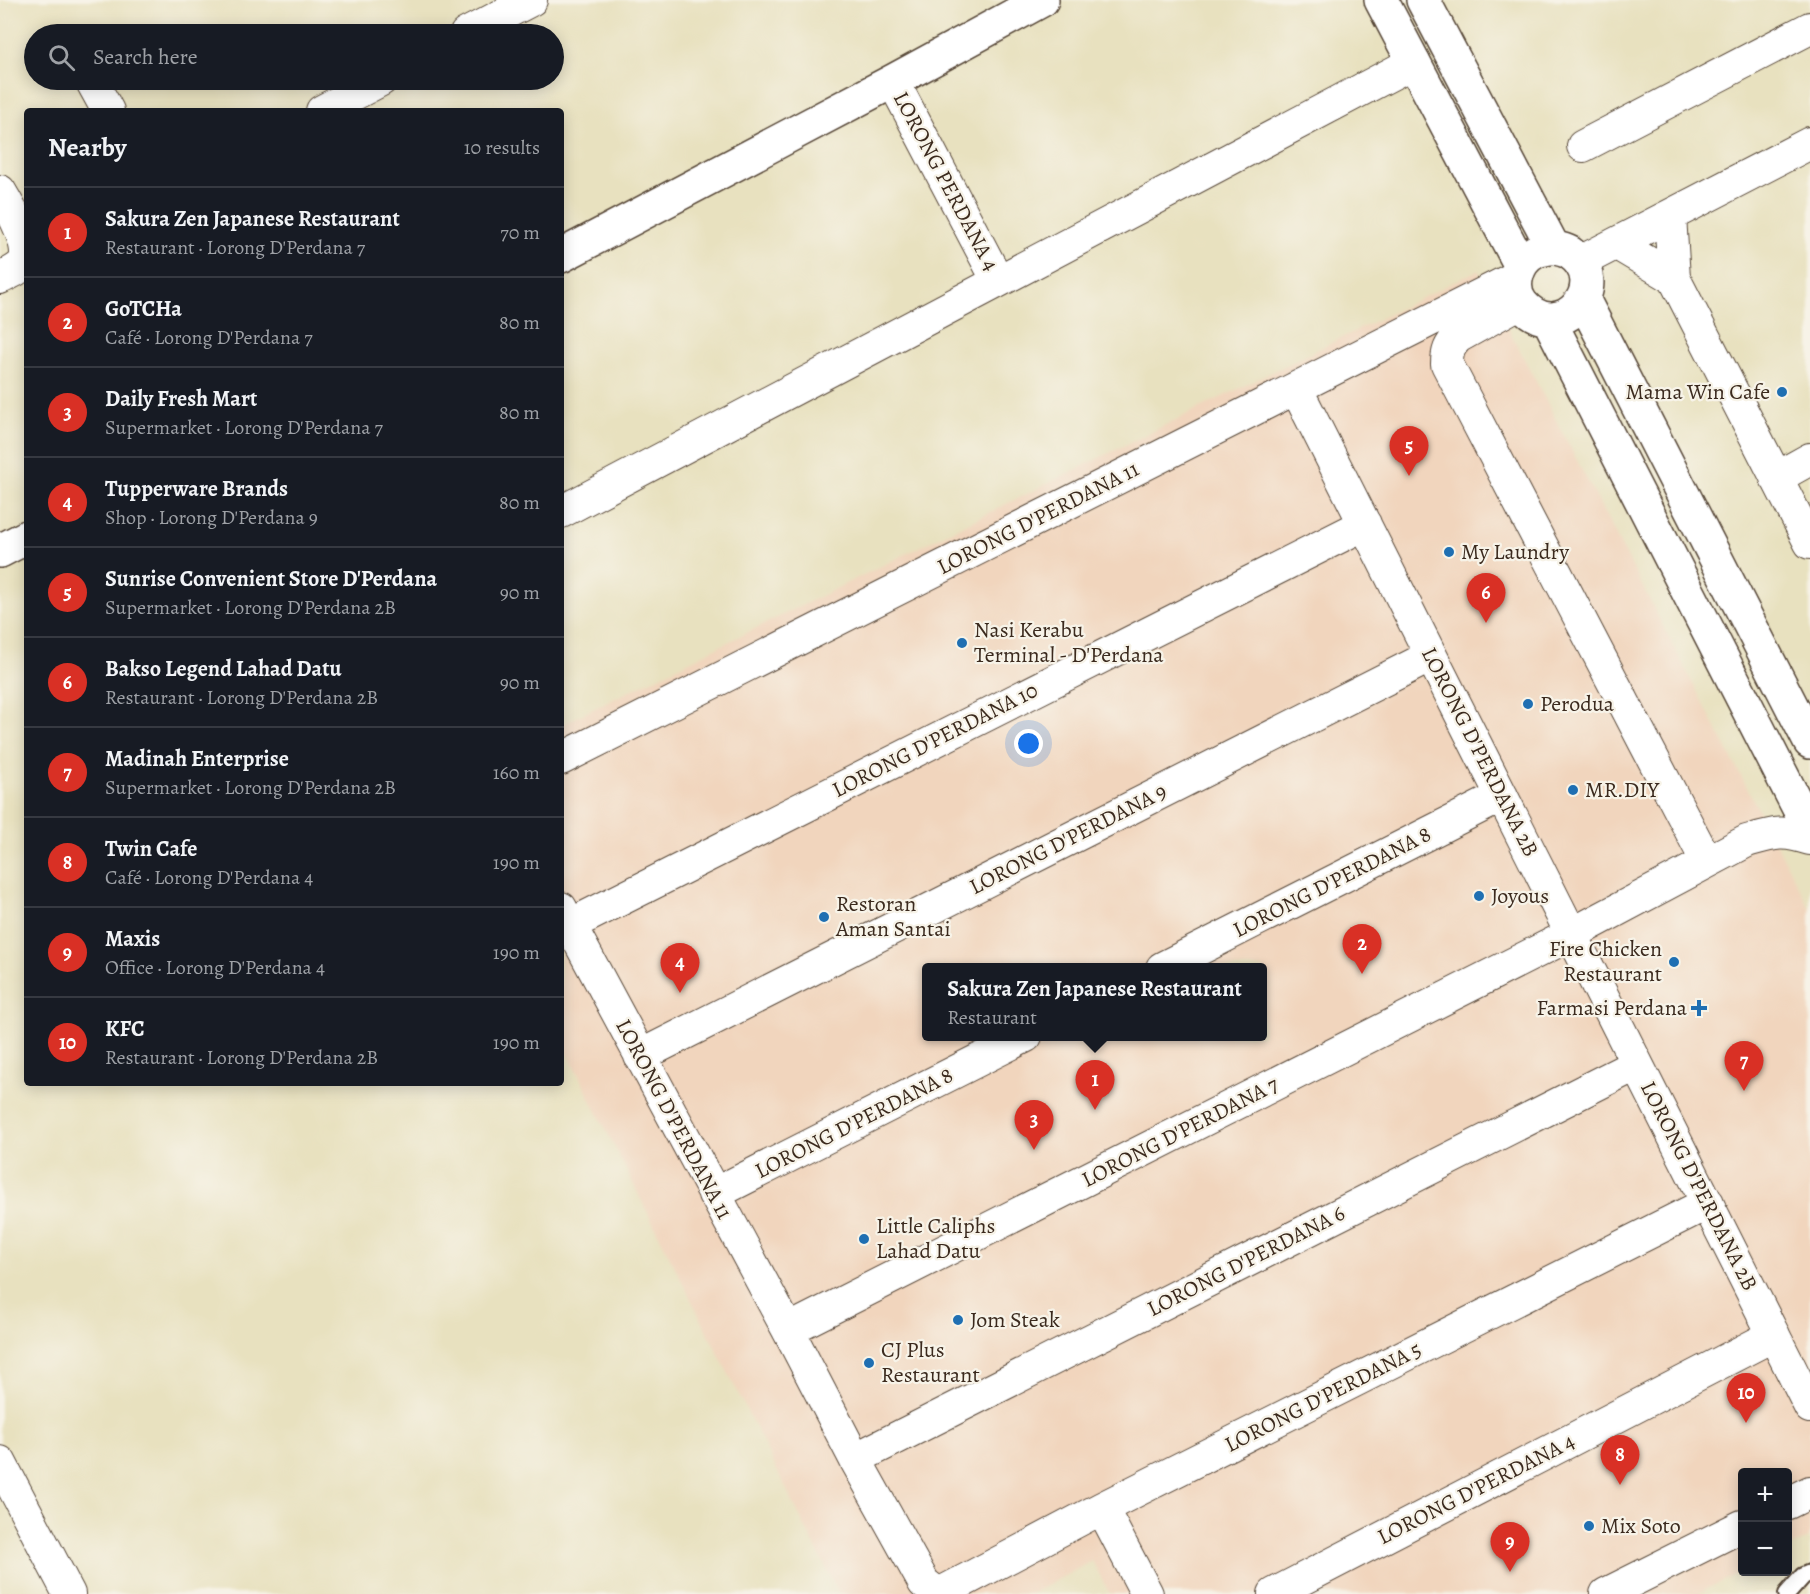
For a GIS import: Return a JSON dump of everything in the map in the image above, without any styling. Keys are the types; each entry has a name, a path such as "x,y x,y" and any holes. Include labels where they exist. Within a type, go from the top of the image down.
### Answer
{"street":[{"path":"485,24 531,0"},
{"path":"564,254 1042,0"},
{"path":"1381,0 1414,62 1533,314 1549,320 1568,315 1584,301 1587,286 1566,255 1423,0"},
{"path":"1582,146 1810,28"},
{"path":"564,510 1414,62"},
{"name":"LORONG PERDANA 4","path":"893,81 998,281"},
{"path":"96,90 106,108"},
{"path":"328,108 362,90"},
{"path":"1707,862 1447,364 1447,353 1451,344 1519,281 1534,252 1566,255 1617,244 1810,142"},
{"path":"0,191 24,240"},
{"path":"1670,216 1674,278 1810,543"},
{"path":"1617,244 1674,278"},
{"path":"0,278 23,264 24,261"},
{"name":"LORONG D'PERDANA 11","path":"564,757 1296,388 1519,281"},
{"path":"1584,301 1810,742"},
{"path":"1549,320 1810,830"},
{"name":"LORONG D'PERDANA 2B","path":"1296,388 1810,1407"},
{"path":"1776,477 1810,459"},
{"name":"LORONG D'PERDANA 10","path":"565,916 1365,524"},
{"path":"0,551 24,539"},
{"name":"LORONG D'PERDANA 9","path":"640,1056 1431,656"},
{"name":"LORONG D'PERDANA 8","path":"1172,963 1502,796"},
{"name":"LORONG D'PERDANA 7","path":"788,1330 1572,934 1747,842 1774,833 1790,833 1810,839"},
{"name":"LORONG D'PERDANA 11","path":"565,916 855,1459 924,1583 939,1594"},
{"name":"LORONG D'PERDANA 8","path":"714,1194 1016,1041"},
{"name":"LORONG D'PERDANA 6","path":"855,1459 1637,1064"},
{"name":"LORONG D'PERDANA 5","path":"939,1594 1102,1508 1708,1203"},
{"name":"LORONG D'PERDANA 4","path":"1274,1594 1774,1335"},
{"path":"0,1462 59,1591"},
{"path":"1792,1501 1810,1492"},
{"path":"1102,1508 1147,1594"},
{"path":"1606,1594 1738,1528"}],"lane":[{"path":"1787,1594 1803,1576 1810,1574"}],"shaded area":[{"path":"1478,270 1810,909 1810,1537 1792,1546 1792,1468 1738,1468 1738,1573 1697,1594 1110,1594 1092,1561 1031,1594 839,1594 564,1046 564,724"}],"place":[{"name":"Mama Win Cafe","path":"1782,392"},
{"name":"Sunrise Convenient Store D'Perdana","path":"1409,476"},
{"name":"My Laundry","path":"1449,552"},
{"name":"Bakso Legend Lahad Datu","path":"1486,623"},
{"name":"Nasi Kerabu Terminal - D'Perdana","path":"962,643"},
{"name":"Perodua","path":"1528,704"},
{"name":"MR.DIY","path":"1573,790"},
{"name":"Joyous","path":"1479,896"},
{"name":"Restoran Aman Santai","path":"824,917"},
{"name":"Fire Chicken Restaurant","path":"1674,962"},
{"name":"GoTCHa","path":"1362,974"},
{"name":"Tupperware Brands","path":"680,993"},
{"name":"Farmasi Perdana","path":"1699,1008"},
{"name":"Madinah Enterprise","path":"1744,1091"},
{"name":"Sakura Zen Japanese Restaurant","path":"1095,1110"},
{"name":"Daily Fresh Mart","path":"1034,1150"},
{"name":"Little Caliphs Lahad Datu","path":"864,1239"},
{"name":"Jom Steak","path":"958,1320"},
{"name":"CJ Plus Restaurant","path":"869,1363"},
{"name":"KFC","path":"1746,1423"},
{"name":"Twin Cafe","path":"1620,1485"},
{"name":"Mix Soto","path":"1589,1526"},
{"name":"Maxis","path":"1510,1572"}]}
